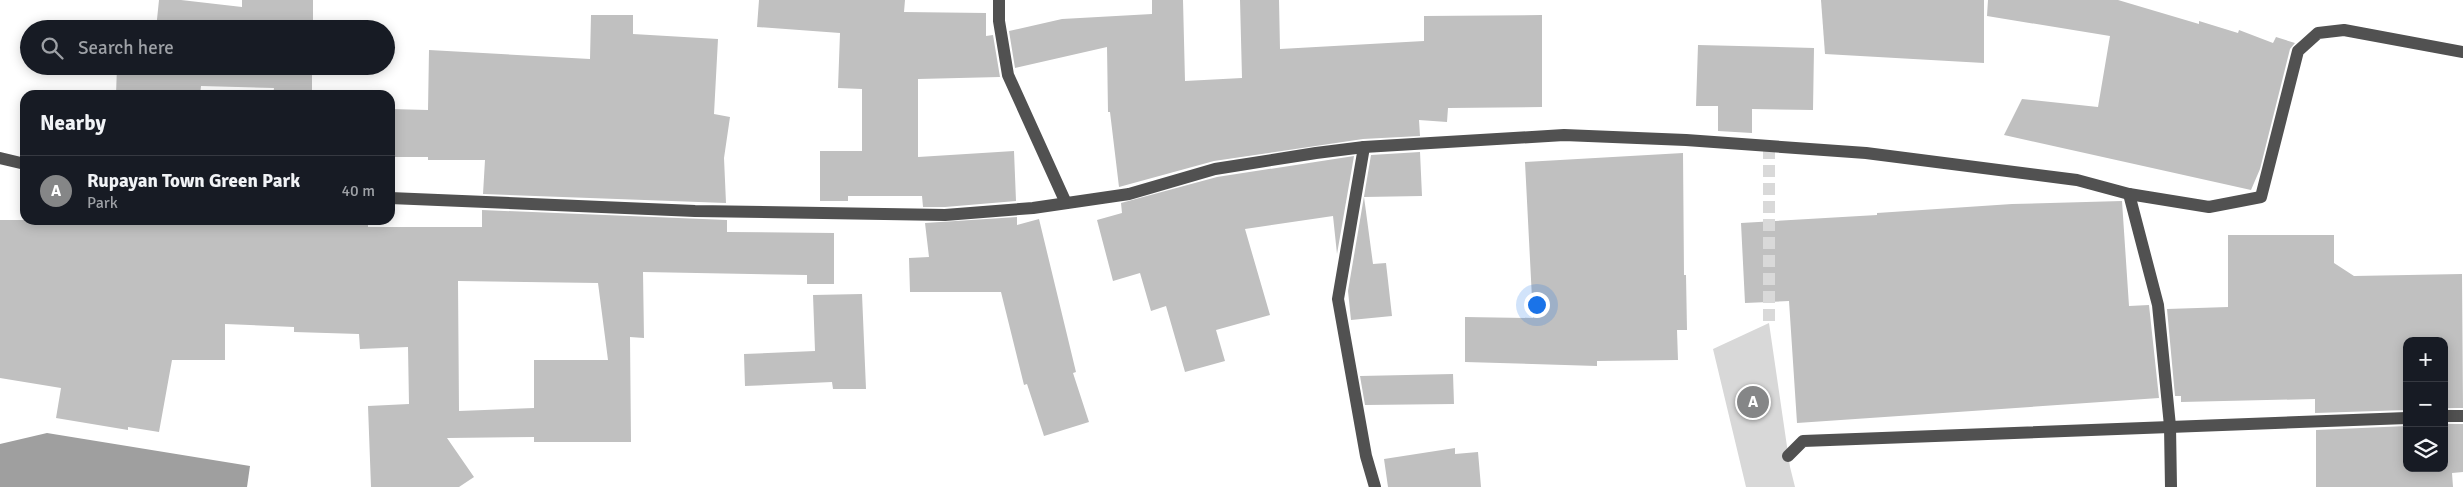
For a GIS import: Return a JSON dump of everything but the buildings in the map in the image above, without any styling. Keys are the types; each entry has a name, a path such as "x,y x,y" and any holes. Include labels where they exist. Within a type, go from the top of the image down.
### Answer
{"street":[{"path":"999,0 999,21 1008,75 1066,203"},
{"path":"395,198 695,211 945,215 1066,203 1129,194 1215,169 1364,147 1564,135 1686,140 1866,152 2077,180 2130,194 2209,207 2261,197 2298,51 2318,33 2344,30 2463,52"},
{"path":"1364,147 1338,299 1366,456 1375,487"},
{"path":"0,158 20,163"},
{"path":"2130,194 2158,305 2170,426 2171,487"},
{"path":"2448,416 2463,416"},
{"path":"1788,456 1803,441 2403,418"}],"shaded area":[{"path":"1769,323 1790,467 1795,487 1746,487 1713,349"},
{"path":"47,433 250,466 247,487 0,487 0,444"}],"tunnel":[{"path":"1769,147 1769,323"}],"place":[{"name":"Rupayan Town Green Park","path":"1753,402"}]}
